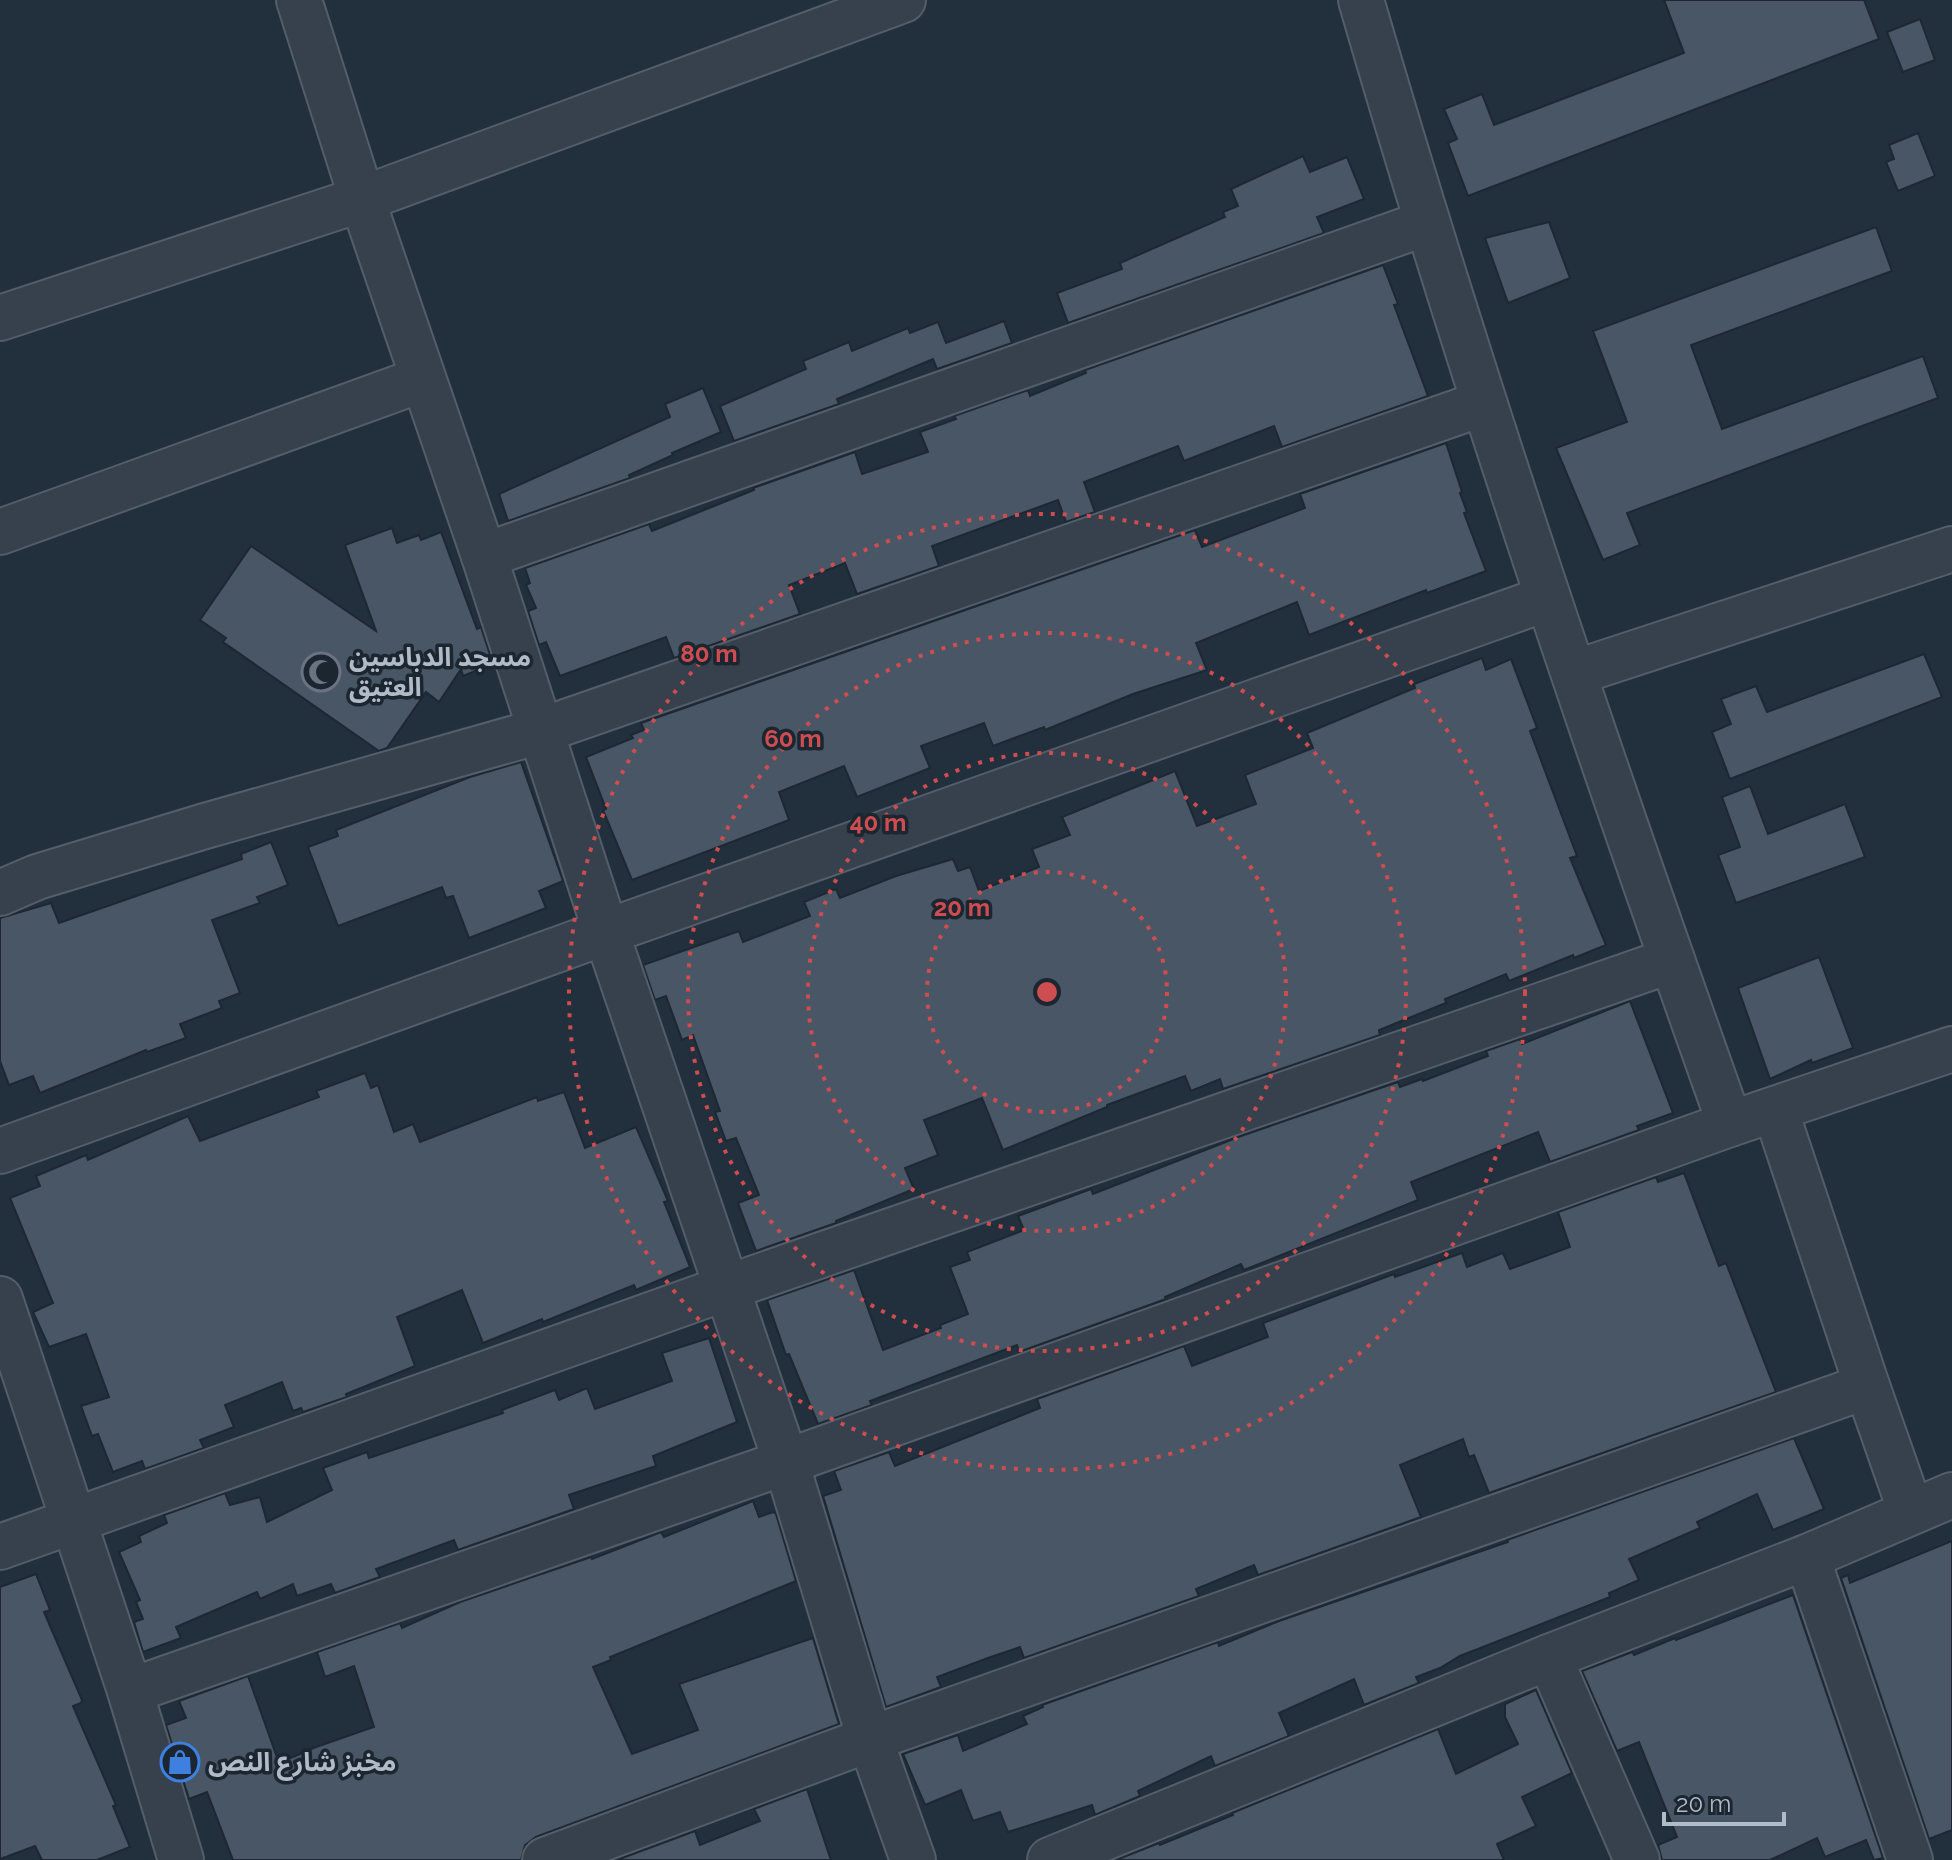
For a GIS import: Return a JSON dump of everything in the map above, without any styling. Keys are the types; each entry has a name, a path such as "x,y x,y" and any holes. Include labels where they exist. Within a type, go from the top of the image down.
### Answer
{"street":[{"path":"299,0 362,199 484,556 606,932 786,1462 870,1739 913,1860"},
{"path":"0,318 362,199 903,0"},
{"path":"1361,0 1426,223 1548,598 1730,1124"},
{"path":"484,556 1426,223"},
{"path":"0,532 423,379"},
{"path":"0,893 37,877 205,826 540,731 1484,403"},
{"path":"1574,673 1952,549"},
{"path":"0,1151 1548,598"},
{"path":"0,1547 726,1288 1672,960"},
{"path":"130,1691 786,1462 1730,1124 1952,1049"},
{"path":"1775,1109 1911,1512"},
{"path":"0,1299 130,1691 175,1858"},
{"path":"545,1860 870,1739 1867,1386"},
{"path":"1073,1856 1549,1657 1807,1557 1952,1495"},
{"path":"1807,1557 1910,1860"},
{"path":"1549,1657 1637,1860"}],"building":[{"path":"1664,0 1864,0 1879,39 1468,196 1448,143 1457,139 1444,109 1482,94 1494,125 1684,53"},
{"path":"1920,19 1935,60 1903,72 1887,32"},
{"path":"1918,133 1935,176 1898,191 1886,162 1894,159 1889,145"},
{"path":"1303,156 1310,172 1347,157 1364,199 1317,217 1324,233 1068,323 1057,293 1122,269 1120,263 1225,217 1223,212 1238,206 1231,189"},
{"path":"1549,222 1570,278 1508,303 1485,238"},
{"path":"1876,227 1892,271 1691,345 1722,429 1923,356 1938,398 1627,513 1640,545 1603,560 1556,448 1627,422 1593,331"},
{"path":"1383,265 1398,304 1394,305 1428,396 1282,447 1274,426 1184,461 1178,446 1084,482 1095,512 1066,522 1058,500 932,546 939,566 857,594 845,563 789,585 800,614 674,658 666,637 560,676 546,642 539,645 528,611 536,608 526,585 530,583 525,568 649,524 652,531 753,488 855,452 862,474 928,452 920,432 956,419 954,416 1028,390 1030,396 1086,373 1085,370"},
{"path":"1004,321 1012,343 937,369 933,359 837,399 839,404 734,441 720,406 806,369 803,361 849,342 852,351 908,328 910,333 938,322 946,343"},
{"path":"703,388 721,432 672,453 629,475 630,478 508,521 499,494 670,417 665,404"},
{"path":"1446,443 1462,492 1467,512 1464,513 1486,571 1427,593 1426,590 1309,635 1297,602 1196,643 1207,670 993,746 984,723 921,746 930,768 857,797 844,766 779,792 789,820 632,880 603,810 606,809 586,757 633,738 631,735 644,730 641,723 1195,530 1202,547 1305,508 1300,494"},
{"path":"392,528 397,543 419,535 421,540 441,532 493,664 463,676 461,669 439,702 426,692 387,748 379,751 223,642 226,638 200,620 251,546 376,631 345,545"},
{"path":"1924,654 1942,697 1730,779 1712,732 1731,724 1721,699 1756,686 1767,712"},
{"path":"1482,658 1486,670 1511,659 1537,728 1530,731 1577,856 1570,858 1606,945 1509,981 1506,974 1379,1030 1380,1035 1223,1089 1220,1079 1191,1091 1185,1076 1107,1105 1003,1150 982,1098 924,1120 938,1155 905,1168 914,1189 836,1223 756,1251 738,1203 759,1195 736,1138 726,1141 715,1112 720,1111 693,1035 682,1040 666,996 655,1000 643,965 739,931 743,942 810,916 804,902 836,889 840,898 896,876 953,859 958,871 970,867 979,891 1039,867 1032,849 1070,835 1062,817 1175,771 1197,826 1256,804 1245,775 1313,748 1307,733 1415,688 1414,684"},
{"path":"521,762 563,881 539,891 546,908 469,938 453,896 446,898 442,887 338,926 308,847 338,836 336,830 470,777"},
{"path":"1750,786 1768,834 1845,804 1865,857 1736,903 1718,855 1740,847 1722,797"},
{"path":"271,842 288,885 257,897 260,903 212,920 240,993 219,1001 222,1008 180,1024 186,1038 146,1050 40,1093 33,1076 9,1085 0,1061 0,918 51,903 59,923 242,859 241,854"},
{"path":"1819,957 1853,1048 1812,1063 1811,1060 1770,1079 1738,988"},
{"path":"1630,1001 1673,1113 1637,1126 1639,1130 1550,1162 1538,1132 1411,1182 1418,1200 1244,1270 1241,1264 1166,1299 1019,1352 1017,1345 818,1424 789,1354 786,1355 767,1300 854,1270 883,1350 968,1314 950,1267 970,1260 967,1252 1024,1230 1018,1216 1091,1189 1093,1194 1241,1136 1398,1082 1400,1087 1423,1081 1488,1056 1486,1051 1520,1039 1522,1044"},
{"path":"365,1073 371,1088 378,1085 394,1132 413,1124 420,1142 537,1097 538,1101 564,1092 585,1148 636,1127 668,1201 664,1202 690,1267 636,1290 634,1285 483,1343 462,1290 397,1317 415,1366 346,1394 347,1397 303,1412 301,1408 293,1411 282,1382 225,1405 234,1427 200,1440 204,1448 145,1469 142,1461 113,1472 98,1434 92,1436 81,1406 109,1397 86,1334 49,1347 33,1312 53,1303 10,1198 40,1186 36,1176 86,1155 88,1160 188,1116 200,1141 319,1097 316,1091"},
{"path":"1684,1173 1719,1266 1726,1263 1776,1392 1489,1493 1474,1455 1469,1457 1463,1439 1400,1465 1421,1517 1258,1575 1254,1565 1196,1589 1199,1596 1024,1658 1020,1647 988,1658 937,1677 941,1687 886,1707 823,1496 841,1490 834,1471 889,1452 895,1466 1040,1408 1037,1399 1184,1346 1192,1366 1268,1337 1263,1323 1394,1274 1395,1277 1462,1253 1467,1267 1503,1253 1510,1269 1570,1247 1558,1212 1656,1177 1658,1182"},
{"path":"709,1338 737,1422 653,1456 656,1466 569,1495 574,1509 458,1550 454,1540 376,1569 380,1577 335,1593 331,1584 297,1596 293,1584 260,1599 257,1592 176,1627 181,1638 143,1652 134,1622 143,1619 136,1602 140,1600 119,1552 141,1542 139,1536 167,1523 164,1515 225,1493 230,1505 260,1497 267,1522 332,1490 323,1468 367,1452 369,1458 503,1413 502,1410 555,1390 559,1400 587,1388 595,1409 672,1381 662,1353"},
{"path":"1794,1438 1824,1509 1773,1530 1757,1494 1697,1522 1700,1528 1629,1559 1639,1580 1609,1593 1610,1597 1460,1656 1416,1677 1419,1683 1364,1705 1354,1679 1279,1713 1289,1736 1215,1766 1211,1756 1138,1791 1140,1796 1095,1815 1092,1805 1008,1832 1000,1812 973,1821 961,1790 925,1805 903,1754 958,1735 963,1751 1027,1724 1023,1716 1042,1705 1218,1642 1219,1646 1279,1621"},
{"path":"753,1501 759,1517 773,1512 776,1514 796,1581 610,1657 611,1660 593,1667 632,1754 698,1730 679,1684 813,1638 839,1724 536,1837 525,1845 521,1860 233,1860 207,1792 189,1799 166,1725 186,1718 179,1701 248,1676 279,1763 374,1727 354,1666 325,1677 317,1652 400,1623 402,1628 460,1602 592,1559 661,1532 664,1537"},
{"path":"1952,1541 1952,1830 1929,1839 1841,1578 1848,1575 1850,1583"},
{"path":"36,1574 50,1610 44,1612 82,1700 73,1706 116,1805 113,1806 130,1847 97,1860 42,1860 35,1846 0,1859 0,1587"},
{"path":"1793,1595 1883,1858 1874,1860 1866,1840 1825,1857 1817,1838 1770,1860 1662,1860 1658,1845 1677,1837 1639,1742 1617,1751 1582,1671 1676,1640"},
{"path":"1536,1690 1572,1773 1522,1797 1536,1826 1497,1844 1504,1860 1116,1860 1160,1845 1438,1729 1456,1774 1518,1744 1505,1717 1505,1704"},
{"path":"807,1789 831,1860 617,1860 695,1831 700,1845 760,1821 754,1809"}],"place":[{"name":"مسجد الدباسين العتيق","path":"321,672"},
{"name":"مخبز شارع النص","path":"180,1762"}]}
